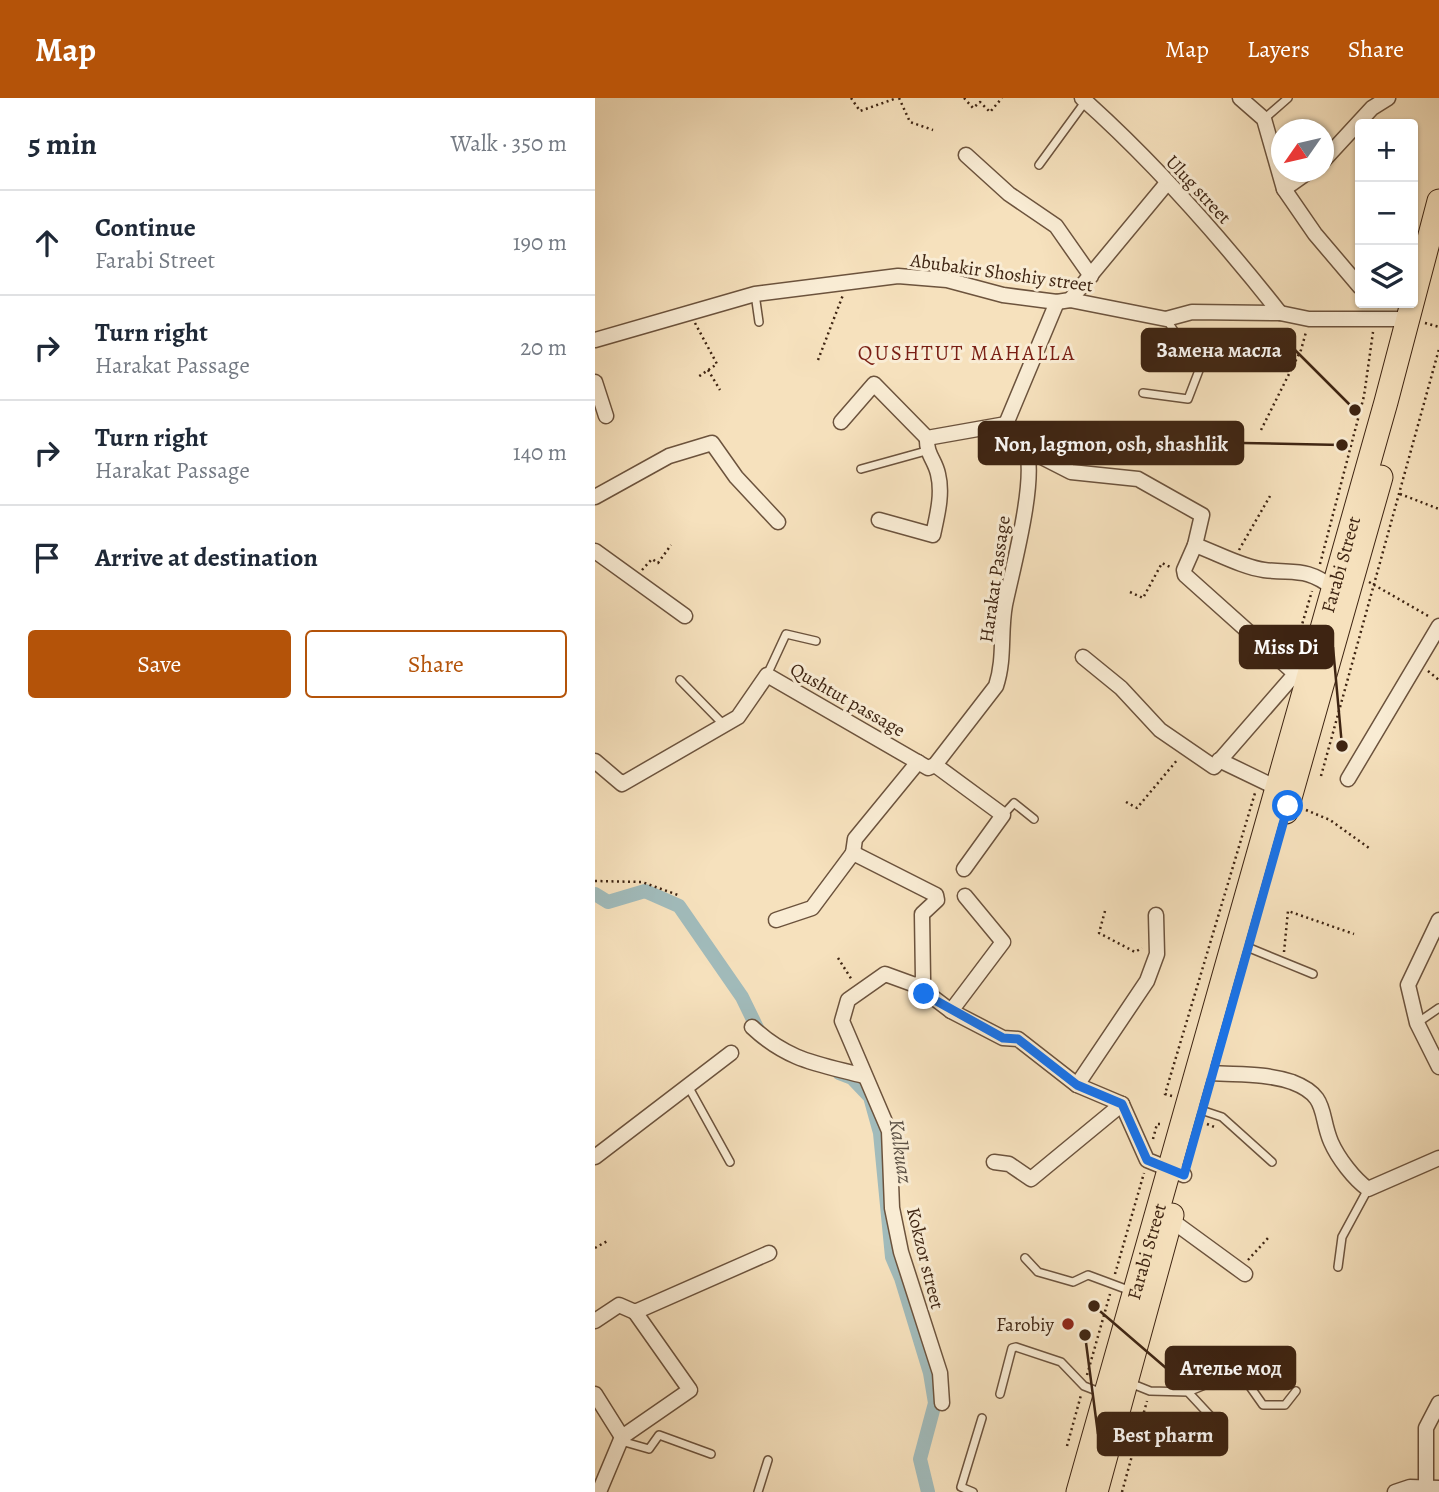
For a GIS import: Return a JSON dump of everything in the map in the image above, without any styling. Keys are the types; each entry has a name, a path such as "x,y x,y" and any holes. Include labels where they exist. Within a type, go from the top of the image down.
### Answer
{"main road":[{"name":"Farabi Street","path":"1418,278 1439,201"},
{"name":"Farabi Street","path":"1096,1492 1171,1220 1176,1172 1204,1117 1211,1073 1353,576 1389,490 1439,268"},
{"name":"Farabi Street","path":"1078,1492 1135,1293 1176,1172 1297,674 1411,308"}],"street":[{"path":"1240,98 1264,118 1284,189 1315,234 1355,281"},
{"path":"1334,149 1372,108 1388,98"},
{"name":"Ulug street","path":"1084,99 1228,247 1280,313"},
{"path":"966,155 1009,194 1056,226 1091,276"},
{"path":"1284,189 1294,182"},
{"path":"927,445 1006,424 1064,301 1091,276 1167,183"},
{"name":"Abubakir Shoshiy street","path":"595,340 755,294 910,277 947,281 1003,295 1064,301 1165,319 1192,312 1280,313 1309,318 1409,319"},
{"path":"595,382 606,416"},
{"path":"841,422 874,384 927,445 938,473 939,505 933,535 879,520"},
{"path":"1006,424 1026,449 1071,472 1138,479 1202,515 1195,545 1184,570 1185,575 1297,674 1214,767 1160,730 1121,688 1083,657"},
{"path":"595,497 669,456 712,443 736,477 778,522"},
{"name":"Harakat Passage","path":"935,765 996,686 1001,670 1005,608 1019,546 1028,474 1026,449"},
{"path":"1195,545 1263,570 1296,570 1325,581"},
{"path":"595,551 685,616"},
{"path":"1348,779 1439,624"},
{"name":"Qushtut passage","path":"595,761 622,784 738,717 767,675 919,762"},
{"path":"1219,760 1269,784"},
{"path":"776,920 812,908 853,853 855,839 919,762 927,768 935,765 1003,815 964,869"},
{"path":"853,853 936,895 937,900 922,914 923,979 918,986 951,1011 1003,1038 1018,1039 1077,1085 1122,1104 1147,1160 1176,1172"},
{"path":"951,1011 1003,942 965,896"},
{"path":"1077,1085 1147,981 1157,954 1156,915"},
{"path":"1438,1064 1417,1023 1408,985 1439,920"},
{"name":"Kokzor street","path":"918,986 885,974 848,1000 842,1021 889,1130 892,1208 901,1252 940,1373 942,1403"},
{"path":"752,1027 772,1046 800,1060 865,1076"},
{"path":"595,1157 731,1053"},
{"path":"1211,1073 1256,1074 1293,1083 1312,1094 1325,1111 1333,1146 1360,1183 1368,1189 1439,1158"},
{"path":"994,1163 1009,1164 1031,1179 1122,1104"},
{"path":"1171,1220 1242,1272"},
{"path":"635,1312 769,1252"},
{"path":"595,1321 619,1305 635,1312 690,1390 620,1442 599,1492"},
{"path":"595,1394 620,1442"},
{"path":"1395,1492 1409,1487 1431,1490 1426,1427 1439,1403"}],"lane":[{"path":"1264,118 1288,98"},
{"path":"1039,165 1084,99"},
{"path":"755,294 759,322"},
{"path":"1143,393 1188,399 1203,360 1181,341 1165,319"},
{"path":"861,469 927,445"},
{"path":"767,675 786,634 815,641"},
{"path":"680,680 723,724"},
{"path":"1003,815 1014,803 1034,819"},
{"path":"1247,947 1313,974"},
{"path":"1417,1023 1439,1008"},
{"path":"687,1085 730,1161"},
{"path":"1204,1117 1222,1117 1272,1162"},
{"path":"1338,1267 1342,1237 1368,1189"},
{"path":"1025,1258 1038,1272 1073,1282 1088,1275 1135,1293"},
{"path":"1000,1394 1012,1348 1016,1347 1061,1362 1084,1386 1106,1394"},
{"path":"1126,1382 1150,1391 1188,1392 1239,1371 1263,1405 1285,1405 1296,1391"},
{"path":"1188,1392 1215,1421 1207,1447"},
{"path":"972,1492 961,1487 982,1418"},
{"path":"620,1442 649,1449 659,1436 711,1454"},
{"path":"758,1492 768,1460"}],"path":[{"path":"851,98 860,111 898,98 910,122 933,130"},
{"path":"964,98 973,108 980,102 990,112 1002,98"},
{"path":"818,360 848,282"},
{"path":"689,311 717,364 698,377"},
{"path":"1297,674 1325,581 1364,396 1375,317"},
{"path":"1261,430 1301,350 1309,318"},
{"path":"1321,776 1375,584 1389,490 1439,349"},
{"path":"708,370 720,390"},
{"path":"1389,490 1439,509"},
{"path":"1234,559 1270,496"},
{"path":"633,580 652,559 658,563 671,545"},
{"path":"1130,592 1143,598 1162,563 1185,575"},
{"path":"1353,576 1375,584 1439,624"},
{"path":"1126,802 1137,808 1187,748"},
{"path":"1179,1098 1165,1094 1252,796 1269,784"},
{"path":"1303,810 1331,820 1369,848"},
{"path":"595,881 642,881 678,895"},
{"path":"1105,911 1099,933 1136,952 1157,940"},
{"path":"1283,962 1289,911 1354,934"},
{"path":"838,958 859,992"},
{"path":"1204,1117 1220,1128"},
{"path":"1067,1446 1157,1124 1165,1124"},
{"path":"1242,1272 1269,1237"},
{"path":"595,1248 609,1240"},
{"path":"1122,1492 1150,1391"}],"waterway":[{"name":"Kalkuaz","path":"595,894 608,902 645,891 679,906 742,997 762,1038"},
{"name":"Kalkuaz","path":"839,1073 852,1078 870,1097 880,1133 892,1257 930,1373 935,1403 920,1459 928,1492"}],"place":[{"name":"Замена масла","path":"1355,410"},
{"name":"Non, lagmon, osh, shashlik","path":"1342,445"},
{"name":"Miss Di","path":"1342,746"},
{"name":"Ателье мод","path":"1094,1306"},
{"name":"Farobiy","path":"1068,1324"},
{"name":"Best pharm","path":"1085,1335"}],"district":[{"name":"QUSHTUT MAHALLA","path":"967,353"}],"route":[{"path":"924,994 1003,1038 1018,1039 1077,1085 1122,1104 1147,1160 1184,1175 1288,806"}]}
